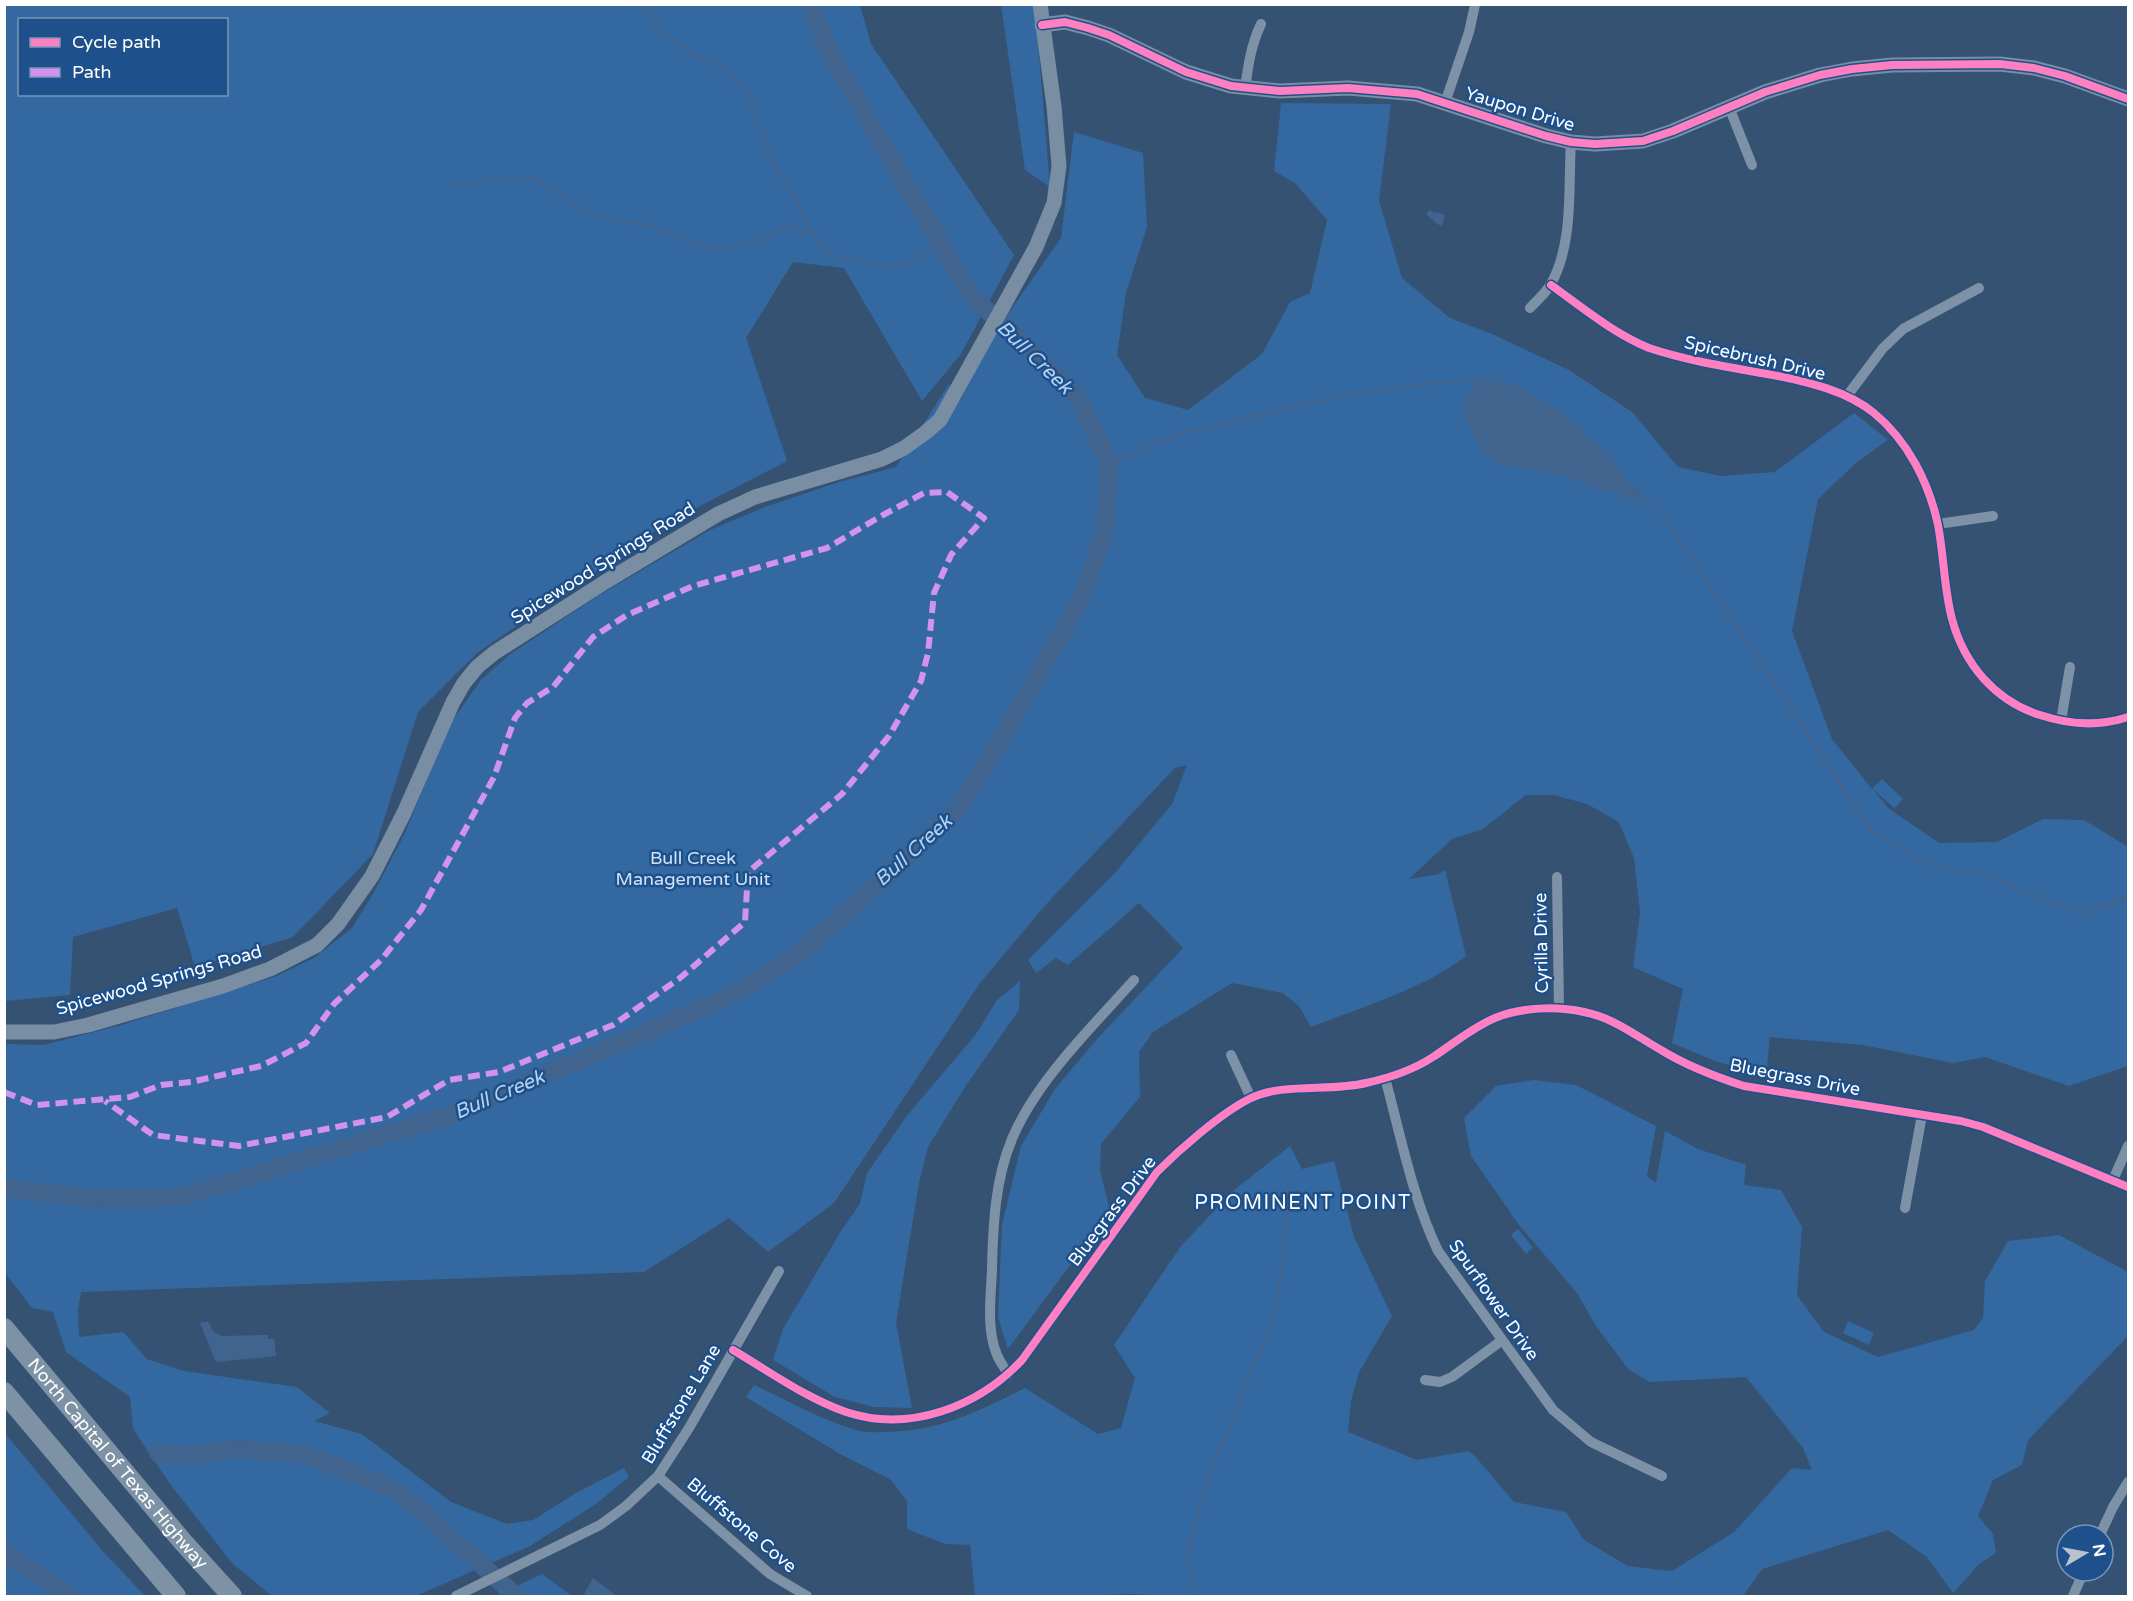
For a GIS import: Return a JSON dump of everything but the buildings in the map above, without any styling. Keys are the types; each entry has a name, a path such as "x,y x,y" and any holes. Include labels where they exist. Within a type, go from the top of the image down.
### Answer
{"highway":[{"name":"North Capital of Texas Highway","path":"4,1328 183,1542 232,1596"},
{"path":"4,1392 176,1596"}],"main road":[{"name":"Spicewood Springs Road","path":"4,1032 54,1032 88,1025 223,986 270,969 316,945 338,924 372,876 399,822 442,723 464,683 477,667 494,653 605,582 718,514 755,497 882,459 904,448 940,420 1048,220 1054,203 1059,166 1054,106 1040,4"},
{"name":"Yaupon Drive","path":"1042,25 1065,22 1089,28 1109,35 1186,72 1245,88 1280,91 1348,88 1417,94 1546,136 1571,142 1595,144 1643,141 1673,131 1765,92 1820,75 1892,65 1961,63 2034,68 2065,76 2128,99"}],"street":[{"path":"1445,103 1469,32 1475,5"},
{"path":"1245,88 1251,52 1261,24"},
{"path":"1729,107 1752,165"},
{"path":"1530,308 1551,285 1561,260 1566,232 1571,142"},
{"name":"Spicebrush Drive","path":"1551,285 1606,326 1631,341 1662,353 1816,384 1847,396 1874,413 1908,451 1922,475 1938,524 1952,618 1962,648 1979,675 2008,701 2061,722 2098,724 2128,717"},
{"path":"1847,396 1883,348 1904,329 1979,288"},
{"path":"1938,524 1993,516"},
{"path":"2061,722 2070,667"},
{"name":"Cyrilla Drive","path":"1557,877 1559,1009"},
{"path":"1008,1375 997,1355 990,1330 993,1224 1000,1181 1012,1139 1035,1098 1063,1060 1134,980"},
{"name":"Bluegrass Drive","path":"733,1350 811,1397 848,1412 890,1419 913,1418 951,1409 981,1395 1008,1375 1032,1347 1156,1172 1170,1158 1221,1118 1251,1098 1282,1090 1347,1087 1403,1072 1431,1058 1477,1027 1514,1012 1559,1009 1602,1017 1622,1025 1672,1056 1720,1078 1744,1086 1961,1121 1983,1127 2128,1187"},
{"path":"1232,1055 1251,1098"},
{"name":"Spurflower Drive","path":"1385,1078 1426,1227 1438,1251 1553,1410 1591,1442 1662,1476"},
{"path":"1905,1208 1922,1115"},
{"path":"2114,1180 2128,1146"},
{"name":"Bluffstone Lane","path":"456,1596 600,1525 626,1506 658,1476 689,1428 779,1270"},
{"path":"1425,1380 1440,1382 1452,1377 1502,1341"},
{"name":"Bluffstone Cove","path":"658,1476 770,1574 807,1596"},
{"path":"2106,1523 2128,1482"}],"green space":[{"path":"5,4 860,5 871,44 1014,255 961,354 922,401 844,268 793,262 746,338 787,461 665,524 477,653 418,712 373,854 293,937 195,967 177,908 73,937 70,995 5,1001"},
{"path":"1001,5 1035,5 1050,187 1025,170"},
{"name":"Bull Creek Management Unit","path":"1281,103 1391,104 1379,201 1402,278 1450,318 1492,334 1569,370 1632,412 1678,467 1721,476 1775,472 1854,413 1888,440 1857,462 1818,499 1792,631 1832,739 1872,789 1882,779 1903,799 1894,808 1873,789 1888,808 1939,843 1997,842 2043,819 2084,820 2128,847 2128,1066 2069,1086 1985,1057 1953,1063 1863,1045 1770,1037 1766,1076 1715,1061 1672,1043 1683,989 1633,967 1640,913 1634,858 1619,822 1587,804 1554,795 1526,795 1483,829 1452,839 1409,879 1439,874 1445,870 1466,956 1449,968 1412,988 1311,1027 1299,1006 1283,993 1232,983 1153,1032 1139,1052 1140,1097 1101,1144 1100,1170 1110,1211 1008,1349 998,1317 1002,1225 1021,1146 1055,1089 1097,1039 1183,948 1139,903 1068,965 1056,958 1036,973 1028,960 1115,873 1172,804 1187,765 1175,768 1049,901 980,983 834,1203 768,1252 729,1218 644,1272 81,1292 78,1310 79,1337 123,1332 147,1359 184,1371 297,1387 330,1413 314,1421 362,1434 451,1502 507,1524 533,1520 576,1493 624,1468 629,1477 596,1504 530,1546 416,1596 272,1596 233,1564 170,1484 133,1429 130,1397 66,1352 53,1312 32,1308 5,1273 5,1044 44,1045 121,1025 274,977 314,958 352,928 404,835 450,724 481,680 509,655 596,597 710,530 765,507 839,482 896,467 949,384 960,401 996,331 1061,238 1074,132 1143,153 1147,227 1126,293 1117,355 1145,398 1188,410 1262,354 1290,302 1310,293 1327,220 1295,183 1274,171"},
{"path":"1020,981 1019,1010 965,1087 928,1147 919,1183 896,1323 912,1408 874,1407 835,1397 773,1360 783,1329 841,1231 860,1204 867,1173 906,1117 976,1034 997,1000"},
{"path":"1534,1080 1576,1085 1656,1126 1647,1176 1656,1183 1665,1131 1698,1149 1746,1165 1744,1185 1781,1190 1802,1227 1797,1295 1824,1332 1878,1357 1974,1330 1983,1318 1985,1281 2008,1241 2059,1235 2128,1272 2128,1336 2028,1440 2022,1465 1993,1480 1978,1516 1993,1534 1996,1553 1979,1564 1953,1593 1927,1557 1888,1530 1762,1569 1743,1596 1161,1596 1132,1594 975,1596 970,1545 945,1544 907,1529 907,1501 891,1480 840,1454 746,1397 754,1385 846,1427 862,1432 887,1432 942,1424 975,1412 1025,1388 1098,1434 1121,1428 1135,1378 1114,1345 1181,1246 1234,1190 1290,1146 1302,1169 1334,1161 1354,1237 1392,1316 1359,1372 1351,1401 1348,1432 1417,1460 1468,1451 1514,1502 1566,1512 1584,1540 1628,1566 1672,1571 1734,1532 1792,1468 1812,1470 1803,1448 1746,1377 1650,1382 1629,1370 1596,1326 1577,1293 1519,1225 1471,1156 1464,1118 1496,1086"},
{"path":"1518,1229 1533,1248 1526,1254 1511,1235"},
{"path":"1848,1321 1874,1333 1869,1345 1843,1333"},
{"path":"4,1432 101,1549 145,1596 5,1596"},
{"path":"542,1574 572,1596 495,1596"}],"shaded area":[{"path":"1430,210 1445,215 1442,226 1426,214"},
{"path":"1477,381 1510,383 1558,408 1611,457 1644,504 1547,471 1496,464 1480,448 1461,410"},
{"path":"208,1321 213,1331 222,1336 268,1335 268,1339 274,1339 276,1356 216,1362 200,1323"},
{"path":"593,1578 617,1596 587,1596 584,1594"}],"waterway":[{"path":"634,4 652,15 664,36 680,43 695,58 712,62 723,69 748,93 777,171 790,190 818,243 837,258 889,267 904,265 940,244"},
{"name":"Bull Creek","path":"4,1188 99,1199 182,1197 453,1114 726,998 795,957 874,888 959,808 1080,600 1105,533 1109,462 1078,398 1020,340 971,296 832,57 810,4"},
{"path":"449,184 531,178 591,215 649,225 692,243 722,250 732,245 756,244 778,229 788,226 812,233"},
{"path":"1109,462 1185,432 1345,395 1441,382 1493,378 1500,383"},
{"path":"1630,486 1658,508 1872,832 1934,866 1984,875 2084,914 2128,897"},
{"path":"1196,1596 1186,1558 1206,1484 1269,1329 1283,1267 1288,1178"},
{"path":"158,1453 190,1456 238,1449 305,1454 361,1476 401,1493 516,1596"},
{"path":"4,1551 24,1567 37,1573 70,1596"}],"marked path":[{"path":"4,1092 37,1105 130,1097 161,1085 191,1082 261,1066 306,1043 334,1004 381,960 421,910 494,777 515,718 527,703 553,687 593,637 627,615 693,586 827,548 924,493 947,492 984,518 951,555 934,593 928,653 921,681 889,736 842,794 748,872 745,922 680,978 613,1025 499,1072 449,1080 387,1117 239,1146 153,1135 105,1101"}],"cycle path":[{"path":"1042,25 1065,22 1088,28 1109,35 1186,72 1231,86 1280,91 1348,88 1417,94 1546,136 1571,142 1595,144 1643,141 1673,131 1765,92 1820,75 1892,65 2000,64 2034,68 2065,76 2128,99"},
{"path":"1551,285 1611,328 1649,348 1697,361 1816,385 1840,393 1874,413 1897,436 1923,478 1938,525 1952,619 1964,651 1984,679 2024,709 2051,718 2084,724 2128,717"},
{"path":"733,1350 817,1400 846,1412 870,1418 918,1417 941,1412 964,1403 1004,1377 1022,1360 1157,1172 1213,1123 1249,1099 1262,1094 1291,1089 1352,1086 1409,1070 1487,1022 1505,1014 1528,1010 1562,1009 1595,1015 1615,1023 1691,1066 1744,1086 1961,1121 1983,1127 2128,1187"}],"district":[{"name":"PROMINENT POINT","path":"1303,1202"}]}
